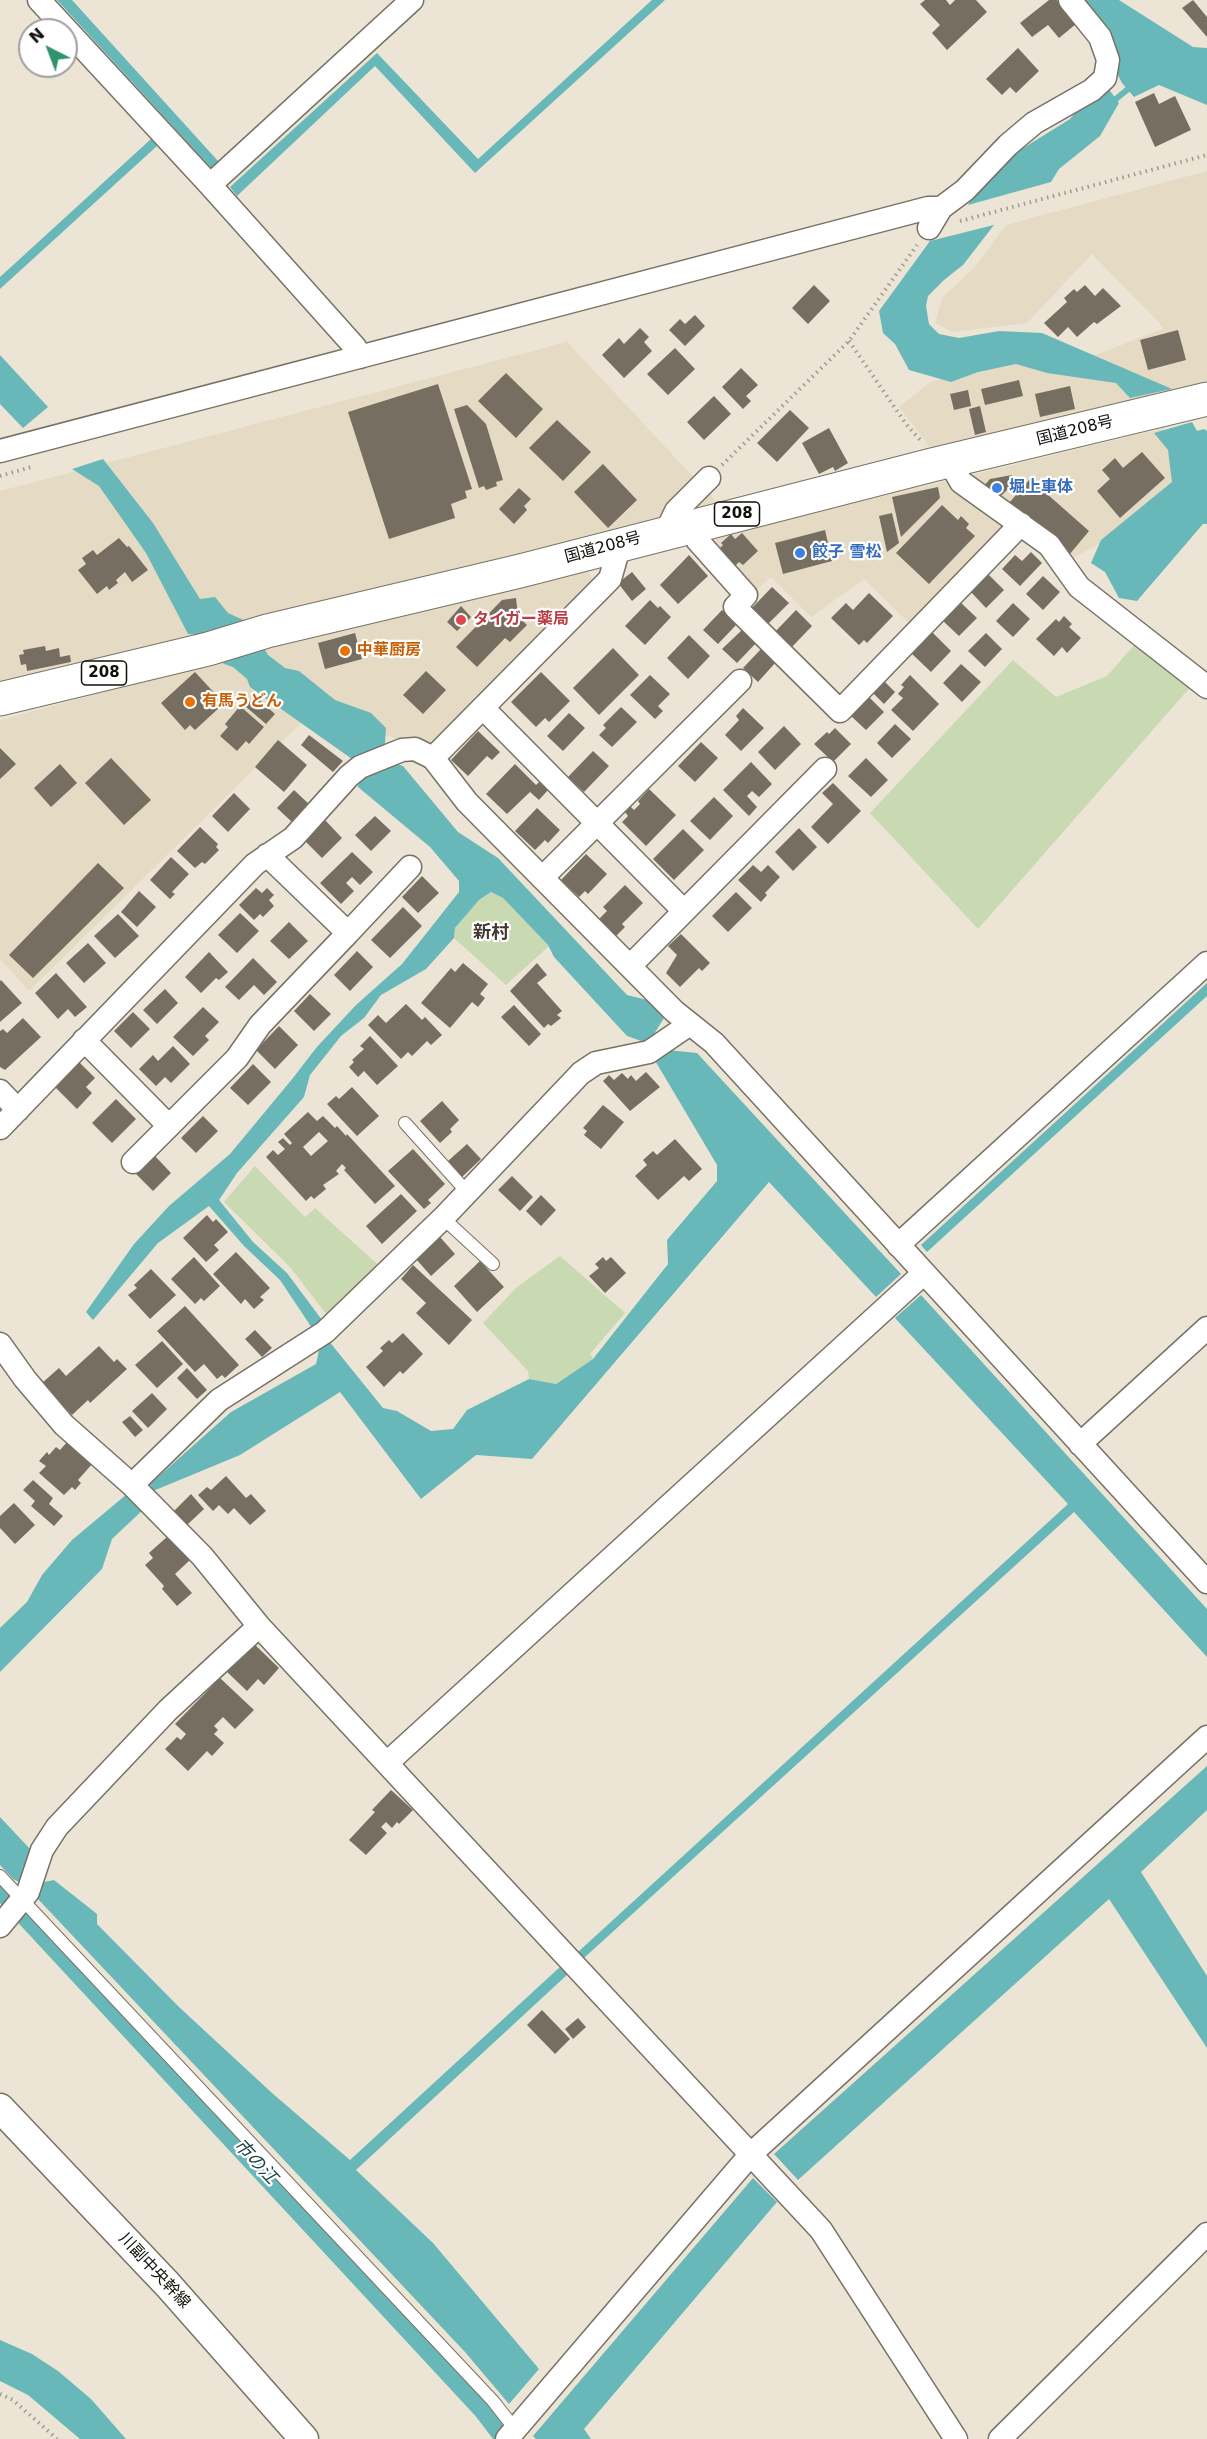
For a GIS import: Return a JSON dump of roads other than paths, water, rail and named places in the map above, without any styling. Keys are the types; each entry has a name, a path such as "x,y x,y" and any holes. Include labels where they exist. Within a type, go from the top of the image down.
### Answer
{"highway":[{"name":"国道208号","path":"0,699 208,649 267,631 520,571 941,463 1207,399"}],"street":[{"path":"39,0 210,185 355,347 360,357"},
{"path":"210,185 412,0"},
{"path":"929,228 941,208 965,190 1008,145 1034,123 1092,90 1105,78 1108,60 1100,37 1070,0"},
{"path":"0,451 928,208 941,208"},
{"path":"941,463 961,482 1049,544 1079,587 1207,687"},
{"path":"709,478 676,511 681,528 697,540 746,595 735,607 840,711 1021,524"},
{"path":"433,758 610,579 620,544"},
{"path":"542,878 740,681"},
{"path":"483,708 684,911"},
{"path":"0,1128 255,864 293,838 349,776 360,767 402,750 415,749 433,758 467,802 630,966 690,1024 714,1043 1207,1582"},
{"path":"630,966 825,769"},
{"path":"267,855 348,933"},
{"path":"133,1162 237,1058 260,1025 410,867"},
{"path":"898,1245 1207,963"},
{"path":"139,1491 219,1400 321,1336 468,1193 581,1073 596,1063 657,1046 690,1024"},
{"path":"84,1041 169,1126"},
{"path":"0,1091 18,1110"},
{"path":"387,1763 923,1274"},
{"path":"1080,1444 1207,1328"},
{"path":"0,1344 25,1379 64,1425 139,1491 202,1556 259,1626 821,2230 956,2439"},
{"path":"18,1902 42,1850 57,1827 168,1710 259,1626"},
{"path":"515,2436 751,2154 1207,1737"},
{"name":"川副中央幹線","path":"0,2108 168,2285 304,2439"},
{"path":"1000,2439 1207,2234"}],"lane":[{"path":"405,1123 468,1193"},
{"path":"443,1218 493,1264"},
{"path":"0,1876 18,1902 493,2401 515,2436"}],"water":[{"path":"57,0 72,0 218,161 211,168 78,23 78,18 74,18"},
{"path":"652,0 665,0 475,173 375,66 237,196 230,187 377,53 478,159"},
{"path":"1079,0 1119,0 1193,47 1207,48 1207,105 1159,85 1134,97 1122,83"},
{"path":"1108,88 1119,103 1100,136 1059,169 1051,182 968,205 977,188 1009,157 1070,119 1086,99"},
{"path":"151,139 157,146 0,289 0,277"},
{"path":"994,225 963,265 928,296 926,306 929,324 939,334 959,338 999,331 1042,333 1172,389 1130,398 1116,383 1047,373 1016,364 978,372 951,382 909,370 895,344 883,333 879,311 930,241"},
{"path":"0,355 48,407 23,428 0,404"},
{"path":"1192,422 1197,431 1204,429 1207,431 1207,524 1203,524 1137,601 1119,598 1105,572 1091,563 1101,540 1172,482 1168,450 1154,433"},
{"path":"103,459 153,523 200,599 215,597 228,613 250,623 268,655 285,668 299,671 335,700 371,713 386,728 385,743 394,763 403,766 458,832 498,858 627,995 647,1000 664,1018 654,1034 668,1050 697,1053 901,1274 876,1297 769,1182 532,1459 476,1455 421,1499 340,1392 240,1455 153,1491 150,1484 231,1412 316,1364 320,1346 328,1340 383,1408 397,1411 431,1431 453,1429 467,1410 529,1379 556,1384 593,1359 668,1264 667,1240 717,1181 717,1165 644,1042 627,1036 554,957 548,945 503,898 491,892 479,900 455,928 454,938 426,969 381,995 364,1018 341,1036 310,1075 304,1097 237,1173 219,1200 253,1242 287,1273 322,1320 312,1328 280,1280 244,1246 209,1206 158,1243 93,1320 86,1312 134,1244 169,1206 230,1154 316,1048 356,1005 402,964 459,892 459,881 430,847 358,787 360,777 352,759 250,687 247,679 233,667 224,664 199,635 188,634 146,553 99,486 72,469"},
{"path":"1207,983 1207,996 927,1252 921,1245"},
{"path":"921,1295 1207,1609 1207,1657 1074,1512 584,1958 578,1952 1068,1504 895,1318"},
{"path":"127,1494 146,1507 112,1539 102,1569 0,1672 0,1628 27,1602 42,1575 72,1540"},
{"path":"1207,1766 1207,1810 1141,1872 1207,1976 1207,2048 1109,1899 798,2180 774,2154"},
{"path":"0,1817 30,1849 24,1875 19,1882 0,1865"},
{"path":"54,1880 97,1914 97,1924 179,2007 272,2093 350,2160 561,1966 568,1974 356,2170 433,2243 539,2369 509,2404 465,2352 38,1899 44,1882"},
{"path":"753,2178 777,2202 584,2429 591,2439 536,2439 533,2436"},
{"path":"0,2340 32,2354 58,2371 91,2399 126,2439 80,2439 28,2395 0,2381"}],"waterway":[{"path":"1111,103 1133,85"},
{"name":"市の江","path":"0,1887 484,2409 507,2439"}],"place":[{"name":"堀上車体","path":"997,488"},
{"name":"餃子 雪松","path":"800,553"},
{"name":"タイガー薬局","path":"461,620"},
{"name":"中華厨房","path":"345,651"},
{"name":"有馬うどん","path":"190,702"}],"district":[{"name":"新村","path":"491,933"}]}
